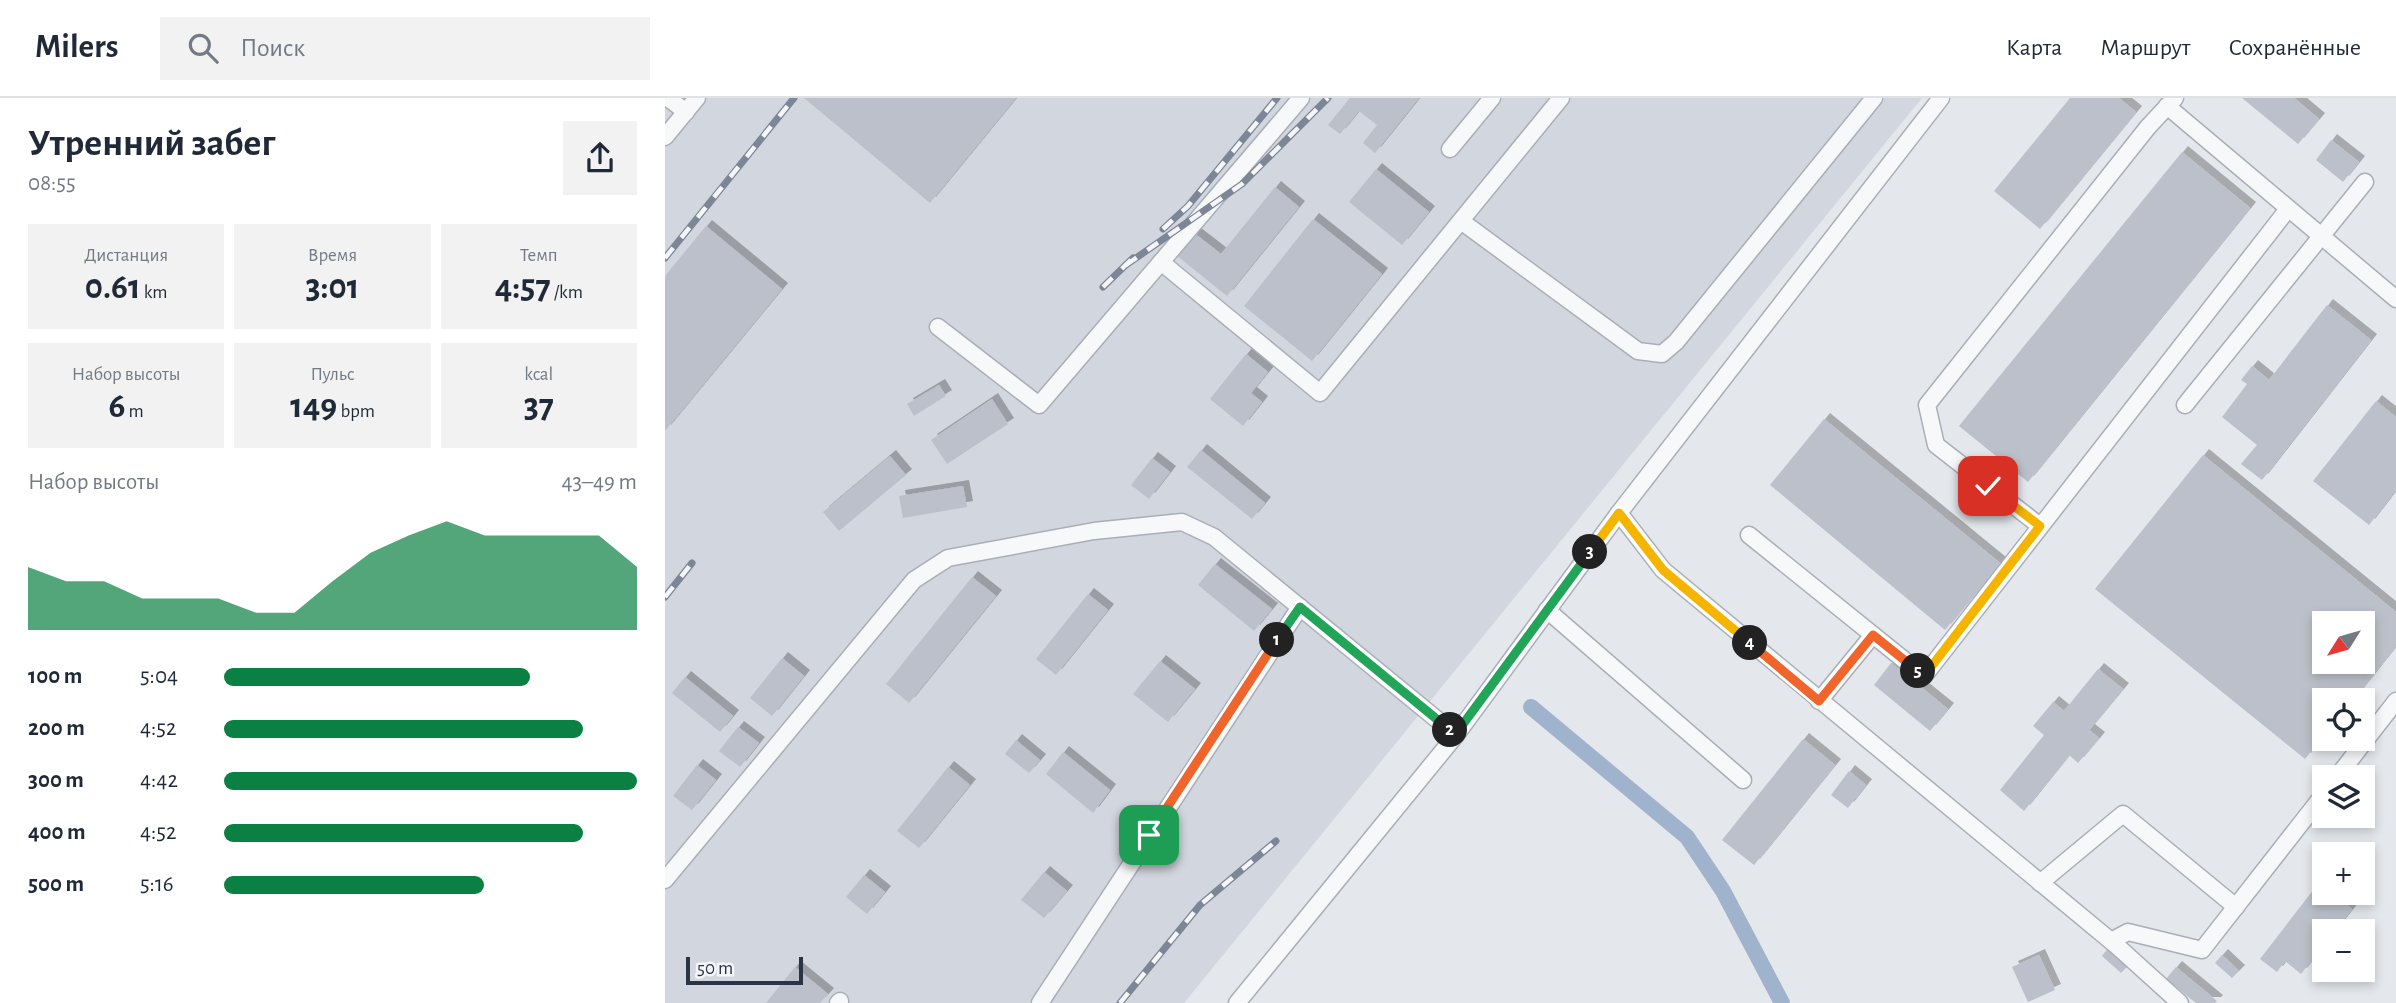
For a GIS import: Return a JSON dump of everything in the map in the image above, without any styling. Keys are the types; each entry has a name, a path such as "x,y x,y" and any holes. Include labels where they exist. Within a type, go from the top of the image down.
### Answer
{"lane":[{"path":"668,98 686,112"},
{"path":"665,137 697,98"},
{"path":"938,327 1039,405 1301,98"},
{"path":"1450,149 1492,98"},
{"path":"1161,262 1320,393 1561,98"},
{"path":"1461,221 1638,351 1662,354 1676,342 1874,98"},
{"path":"1237,1003 1455,735 1619,513 1941,98"},
{"path":"2040,526 1936,445 1927,405 2171,102 2288,209 2396,299"},
{"path":"2185,405 2365,182"},
{"path":"1749,535 1924,676 2288,209"},
{"path":"1619,513 1663,570 2111,941 2179,1003"},
{"path":"665,880 914,580 948,558 1094,531 1182,522 1214,537 1455,735"},
{"path":"1040,1003 1300,607"},
{"path":"1547,610 1742,780"},
{"path":"1819,701 1873,635"},
{"path":"2346,765 2396,701"},
{"path":"2111,941 2128,932 2202,950 2312,809"},
{"path":"2040,883 2123,814 2236,907"}],"shaded area":[{"path":"665,98 1922,98 1184,1003 665,1003"}],"building":[{"path":"804,98 1016,98 930,203"},
{"path":"1350,98 1419,98 1375,153 1363,143 1377,125 1359,111 1340,134 1328,125"},
{"path":"2070,98 2119,98 2136,112 2040,229 1994,191"},
{"path":"2242,98 2294,98 2319,119 2298,144"},
{"path":"2331,140 2359,162 2343,182 2316,160"},
{"path":"2182,152 2250,208 2028,482 1959,426"},
{"path":"1376,169 1429,212 1402,245 1349,202"},
{"path":"1275,187 1299,207 1227,296 1176,255 1194,233 1221,254"},
{"path":"1313,219 1382,274 1312,361 1244,306"},
{"path":"706,226 782,289 665,431 665,276"},
{"path":"2327,305 2371,340 2262,480 2241,464 2257,445 2222,417 2247,384 2241,380 2252,366 2269,380"},
{"path":"1246,354 1268,372 1251,393 1262,402 1243,426 1210,399"},
{"path":"939,385 946,396 914,416 907,404"},
{"path":"992,399 1008,424 947,464 931,440"},
{"path":"2376,401 2396,417 2396,490 2369,525 2313,481"},
{"path":"1824,419 2000,563 1945,630 1770,485"},
{"path":"1201,450 1265,503 1252,519 1187,467"},
{"path":"2203,455 2396,612 2396,646 2375,672 2375,611 2312,611 2312,674 2374,674 2363,688 2312,688 2312,750 2305,759 2095,589"},
{"path":"890,456 906,475 839,531 823,512"},
{"path":"1152,458 1170,472 1149,499 1131,485"},
{"path":"963,486 967,507 903,518 899,496"},
{"path":"1215,564 1272,609 1254,631 1198,585"},
{"path":"972,577 996,596 909,703 886,684"},
{"path":"1088,594 1108,610 1056,675 1036,659"},
{"path":"782,658 804,676 772,716 750,698"},
{"path":"1160,661 1195,689 1168,722 1133,694"},
{"path":"1891,663 1948,709 1930,731 1874,685"},
{"path":"2098,669 2123,689 2089,730 2099,738 2078,763 2069,755 2024,811 2000,790 2044,735 2033,726 2053,702 2064,711"},
{"path":"685,677 733,716 720,732 672,693"},
{"path":"738,727 759,743 740,767 719,751"},
{"path":"1803,739 1835,765 1754,865 1722,840"},
{"path":"1016,740 1040,760 1029,773 1005,754"},
{"path":"1063,752 1110,790 1093,813 1046,774"},
{"path":"697,765 716,780 692,810 673,796"},
{"path":"948,767 970,785 919,848 897,831"},
{"path":"1849,771 1866,785 1848,808 1831,795"},
{"path":"1044,872 1067,891 1044,918 1021,900"},
{"path":"864,875 885,892 867,914 846,897"},
{"path":"2312,892 2312,905 2347,905 2352,909 2344,919 2312,919 2312,960 2301,974 2285,961 2277,972 2260,959"},
{"path":"2109,947 2129,965 2121,973 2102,956"},
{"path":"2039,955 2055,990 2028,1002 2012,967"},
{"path":"2222,955 2239,971 2232,978 2215,963"},
{"path":"795,967 828,994 820,1003 766,1003"},
{"path":"2176,967 2217,1001 2196,1003 2166,979"}],"waterway":[{"path":"1531,707 1687,837 1723,891 1782,1003"}],"railway":[{"path":"665,258 794,98"},
{"path":"1163,229 1188,206 1277,98"},
{"path":"1126,265 1242,184 1328,98"},
{"path":"1103,287 1133,258"},
{"path":"665,597 692,563"},
{"path":"1120,1003 1200,905 1276,841"}],"route":[{"path":"1149,835 1300,607 1455,735 1619,513 1663,570 1819,701 1873,635 1924,676 2040,526 1988,486"}]}
